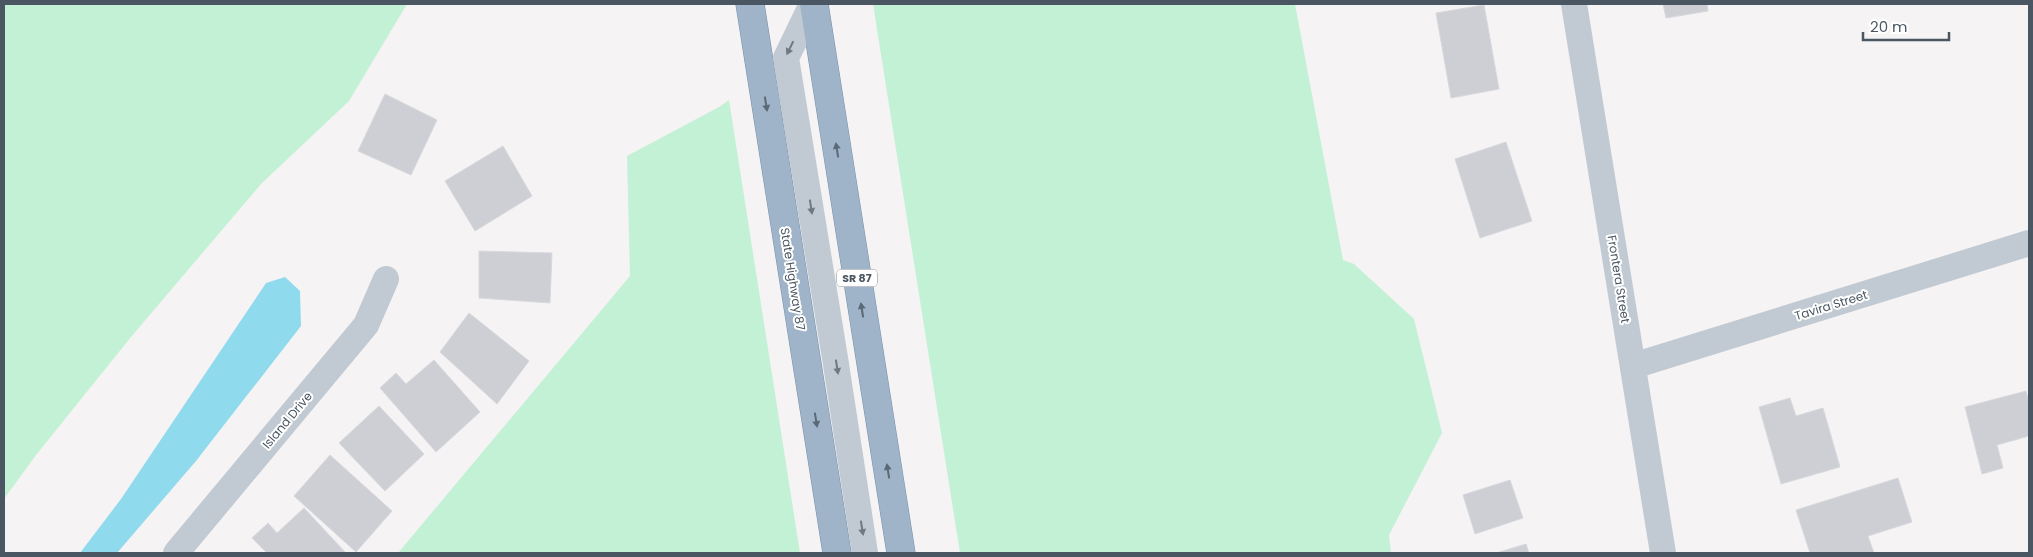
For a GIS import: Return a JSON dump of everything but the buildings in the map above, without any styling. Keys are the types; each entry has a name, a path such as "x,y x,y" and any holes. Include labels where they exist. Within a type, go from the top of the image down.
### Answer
{"highway":[{"name":"State Highway 87","path":"750,4 837,553"},
{"name":"SR 87","path":"813,4 901,553"}],"street":[{"path":"813,4 786,58 836,358 865,553"},
{"name":"Frontera Street","path":"1574,4 1663,553"},
{"name":"Tavira Street","path":"1633,366 2029,243"},
{"name":"Island Drive","path":"176,553 366,325 386,279"}],"green space":[{"path":"4,4 407,4 349,101 261,184 131,337 36,455 4,499"},
{"path":"873,4 1295,4 1343,260 1354,264 1414,319 1442,433 1389,535 1391,553 960,553"},
{"path":"729,100 800,553 398,553 630,276 627,156"}],"water":[{"path":"285,277 300,291 301,326 196,461 117,553 80,553 121,499 266,283"}]}
